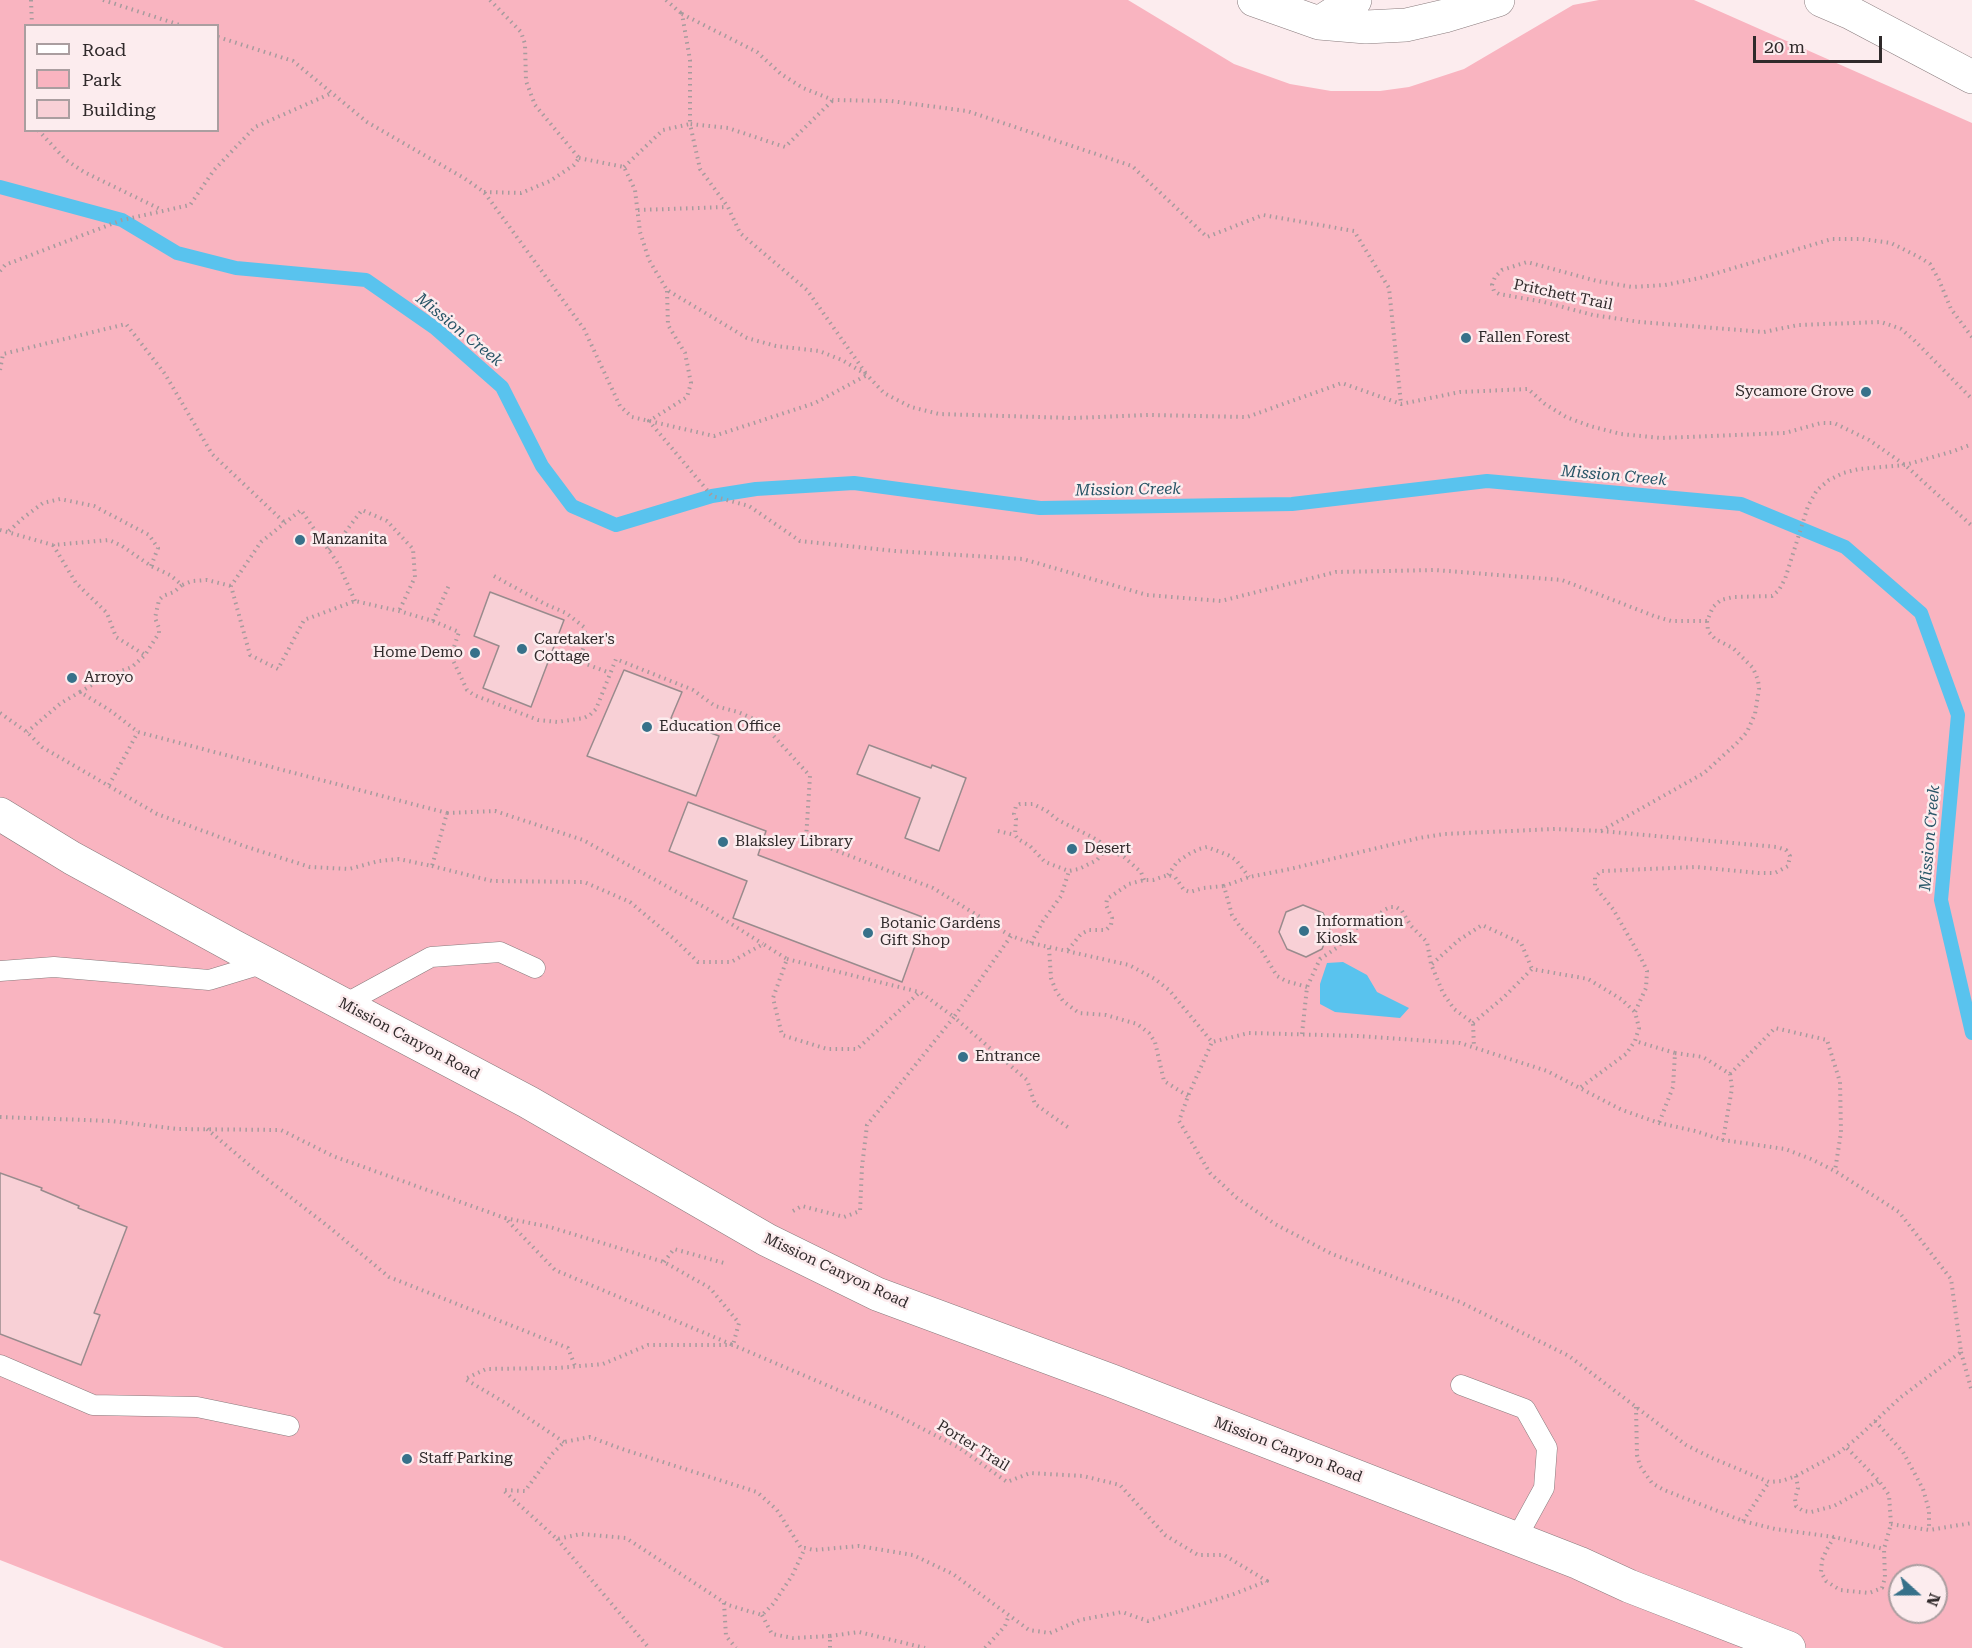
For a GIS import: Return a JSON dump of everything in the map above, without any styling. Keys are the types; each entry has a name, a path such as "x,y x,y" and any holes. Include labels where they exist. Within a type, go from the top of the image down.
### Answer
{"street":[{"path":"1254,0 1319,23 1366,27 1406,25 1498,0"},
{"path":"1319,23 1355,0"},
{"path":"1821,0 1849,12 1972,77"},
{"name":"Mission Canyon Road","path":"0,814 72,858 528,1102 767,1240 877,1293 1112,1381 1789,1648"}],"lane":[{"path":"344,1005 431,957 500,952 535,968"},
{"path":"0,971 54,967 209,980 266,963"},
{"path":"0,1365 93,1405 197,1407 290,1426"},
{"path":"1461,1385 1525,1409 1547,1448 1544,1488 1516,1539"}],"path":[{"path":"32,0 32,24"},
{"path":"103,0 177,24"},
{"path":"490,0 521,32 525,44 526,81 535,105 579,158 624,166"},
{"path":"666,0 682,14 757,52 781,74 803,88 833,100 891,101 968,111 1132,166 1207,237 1263,215 1354,231 1389,288 1401,404"},
{"path":"682,14 690,60 690,124 700,169 728,207 741,233 807,290 867,375 884,393 911,407 939,414 1072,418 1148,415 1247,417 1342,383 1401,404 1460,392 1528,389 1545,404 1566,417 1590,426 1621,434 1661,438 1785,433 1821,423 1834,423 1869,440 1905,465 1972,526"},
{"path":"219,37 293,61 367,122 484,192 584,329 620,406 632,417 714,435 815,403 867,375"},
{"path":"0,271 5,265 122,220 190,205 214,170 255,127 332,93"},
{"path":"624,166 663,130 690,124 728,128 785,147 833,100"},
{"path":"40,132 66,160 84,172 162,210"},
{"path":"484,192 521,194 550,181 574,165 579,158"},
{"path":"624,166 635,190 640,232 649,260 667,290 747,338 776,346 819,351 842,360 867,375"},
{"path":"638,210 728,207"},
{"name":"Pritchett Trail","path":"1972,337 1951,309 1940,280 1930,264 1891,243 1862,239 1832,239 1700,278 1665,285 1632,287 1597,281 1527,262 1502,270 1495,277 1492,285 1494,291 1499,294 1544,302 1593,315 1640,322 1764,333 1798,325 1881,322 1901,329 1972,399"},
{"path":"649,421 687,398 691,383 685,352 668,325 667,290"},
{"path":"0,370 1,353 126,324 165,374 212,454 285,523"},
{"path":"649,421 712,496 749,506 800,541 895,551 1023,559 1147,595 1221,601 1336,572 1435,570 1562,580 1671,621 1707,621"},
{"path":"1601,831 1704,773 1747,732 1755,714 1758,680 1753,668 1733,648 1715,639 1708,631 1707,621 1713,607 1721,600 1733,597 1772,596 1779,590 1789,567 1808,506 1817,490 1829,480 1843,473 1859,469 1905,465 1972,444"},
{"path":"8,532 43,504 60,500 94,506 149,535 158,548 151,566"},
{"path":"355,601 339,565 301,510 261,542 231,586 249,655 278,669 304,620 355,601 433,621 459,632 451,656 467,690 474,695 538,720 557,722 590,715 596,709 616,659 693,690 715,706 738,712 761,722 810,776 806,839 933,888 1011,936 1031,944 1068,950 1129,965 1155,979 1169,990 1212,1041"},
{"path":"329,550 362,510 387,521 413,549 415,578 399,611"},
{"path":"0,530 53,545 109,540 170,575 182,585"},
{"path":"53,545 76,583 107,613 116,637 145,655"},
{"path":"494,576 566,613 584,627 586,642 578,661 610,673"},
{"path":"27,732 61,703 105,677 132,667 145,655 159,633 156,618 159,600 163,596 192,581 207,580 231,586"},
{"path":"433,621 449,585"},
{"path":"80,692 111,711 138,732 447,813 495,811 583,840 706,908 787,958 920,992 954,1017 1027,1080 1035,1104 1069,1128"},
{"path":"0,713 27,732 42,747 157,814 310,867 349,869 379,861 399,859 492,881 584,882 630,902 698,962 731,962 763,944"},
{"path":"110,785 138,732"},
{"path":"1015,835 1016,806 1033,804 1092,837 1106,849 1124,857 1141,872 1144,880"},
{"path":"432,866 447,813"},
{"path":"1168,875 1174,877 1184,890 1190,892 1224,886 1249,877 1427,836 1555,829 1777,847 1786,850 1790,856 1788,866 1775,873 1696,867 1601,871 1595,877 1595,887 1613,909 1647,971 1646,988 1635,1012"},
{"path":"998,831 1015,835 1045,862 1069,871 1088,866 1097,860 1106,849"},
{"path":"1068,950 1081,934 1089,930 1106,930 1111,925 1112,918 1106,905 1107,899 1129,884 1168,875 1177,862 1199,849 1207,848 1236,860 1249,877"},
{"path":"1031,944 1043,921 1061,896 1069,871"},
{"path":"1224,886 1232,915 1260,948 1277,976 1307,987"},
{"path":"1302,1034 1307,987 1320,959 1338,947 1352,930 1369,923 1390,907 1396,907 1402,911 1411,926 1426,942 1431,964 1443,993 1454,1009 1473,1023"},
{"path":"1431,964 1459,940 1482,925 1521,943 1532,969"},
{"path":"788,1214 802,1206 844,1217 860,1210 867,1125 954,1017 1011,936"},
{"path":"1049,947 1051,978 1063,1001 1079,1013 1106,1015 1137,1024 1149,1033 1155,1042 1164,1081 1188,1096"},
{"path":"787,958 774,998 782,1035 827,1049 857,1049 920,992"},
{"path":"1532,969 1588,979 1621,999 1635,1012 1639,1028 1635,1041 1626,1054 1581,1087"},
{"path":"1473,1023 1532,969"},
{"path":"1473,1023 1474,1048"},
{"path":"1730,1074 1774,1028 1827,1040 1840,1082 1841,1132 1835,1171"},
{"path":"1212,1041 1249,1033 1358,1035 1460,1043 1547,1071 1623,1110 1659,1123 1723,1140 1785,1149 1811,1159 1835,1171 1899,1212 1951,1279 1961,1352 1972,1392"},
{"path":"1212,1041 1179,1121 1210,1173 1237,1198 1275,1224 1332,1254 1460,1302 1569,1356 1686,1445 1769,1482 1782,1481 1815,1468 1846,1447 1901,1397 1961,1352"},
{"path":"1635,1041 1675,1053 1703,1057 1730,1074 1732,1088 1723,1140"},
{"path":"1659,1123 1673,1087 1675,1053"},
{"path":"0,1118 112,1121 177,1129 281,1130 333,1156 505,1218 550,1227 664,1262 710,1288 740,1323 733,1345"},
{"path":"207,1129 389,1277 568,1348 575,1366"},
{"path":"505,1218 555,1270 733,1345"},
{"path":"664,1262 674,1249 726,1263"},
{"path":"564,1442 465,1379 486,1370 603,1364 648,1345 733,1345"},
{"name":"Porter Trail","path":"733,1345 894,1414 958,1447 1007,1482 1030,1473 1083,1476 1120,1485 1165,1535 1198,1555 1224,1555 1267,1581 1234,1594 1148,1621 1122,1612 1080,1620 1050,1633 1029,1630 1009,1615"},
{"path":"1636,1407 1637,1455 1640,1466 1652,1483 1664,1490 1743,1521 1775,1529 1834,1537 1884,1549"},
{"path":"1875,1421 1903,1452 1915,1474 1929,1510 1929,1530"},
{"path":"649,1648 556,1539 503,1490 525,1491 552,1454 564,1442 590,1437 757,1492 777,1510 801,1548 814,1550 859,1546 913,1555 953,1574 1009,1615 1005,1626 985,1648"},
{"path":"1834,1537 1822,1560 1821,1572 1826,1581 1840,1590 1869,1593 1882,1588 1885,1578 1884,1549 1891,1524 1889,1495 1879,1481 1846,1447"},
{"path":"1796,1476 1798,1488 1796,1506 1803,1511 1811,1512 1834,1506 1879,1481"},
{"path":"1743,1521 1769,1482"},
{"path":"1891,1524 1929,1530 1972,1522"},
{"path":"556,1539 581,1534 626,1538 724,1603 762,1615 772,1634 793,1638 859,1632 925,1648"},
{"path":"762,1615 773,1604 792,1576 806,1548"},
{"path":"724,1603 726,1636 736,1648"},
{"path":"830,1636 830,1648"}],"green space":[{"path":"0,0 1128,0 1234,64 1290,84 1331,91 1380,91 1409,87 1464,69 1573,5 1599,0 1694,0 1972,123 1972,1648 224,1648 0,1560"}],"water":[{"path":"1343,962 1367,975 1377,992 1409,1008 1400,1018 1335,1012 1320,1004 1320,984 1327,963"}],"building":[{"name":"Caretaker's Cottage","path":"490,592 564,620 531,707 483,688 499,646 474,636"},
{"name":"Education Office","path":"624,670 682,692 671,718 719,736 696,796 587,756"},
{"path":"869,745 931,768 932,765 966,778 939,851 905,838 920,798 857,774"},
{"path":"688,802 766,831 758,855 925,918 902,982 733,918 747,881 669,851"},
{"name":"Information Kiosk","path":"1303,905 1323,913 1330,929 1322,949 1306,957 1287,949 1279,932 1286,912"},
{"path":"0,1173 42,1188 41,1190 79,1206 78,1208 127,1227 94,1313 100,1315 81,1365 0,1334"}],"waterway":[{"name":"Mission Creek","path":"0,187 122,220 177,253 236,268 366,280 435,328 502,387 542,466 572,506 616,525 712,496 756,489 854,483 1040,508 1292,504 1487,481 1741,504 1845,547 1921,613 1958,715 1941,900 1972,1033"}],"place":[{"name":"Fallen Forest","path":"1466,338"},
{"name":"Sycamore Grove","path":"1866,392"},
{"name":"Manzanita","path":"300,540"},
{"name":"Caretaker's Cottage","path":"522,649"},
{"name":"Home Demo","path":"475,653"},
{"name":"Arroyo","path":"72,678"},
{"name":"Education Office","path":"647,727"},
{"name":"Blaksley Library","path":"723,842"},
{"name":"Desert","path":"1072,849"},
{"name":"Information Kiosk","path":"1304,931"},
{"name":"Botanic Gardens Gift Shop","path":"868,933"},
{"name":"Entrance","path":"963,1057"},
{"name":"Staff Parking","path":"407,1459"}]}
